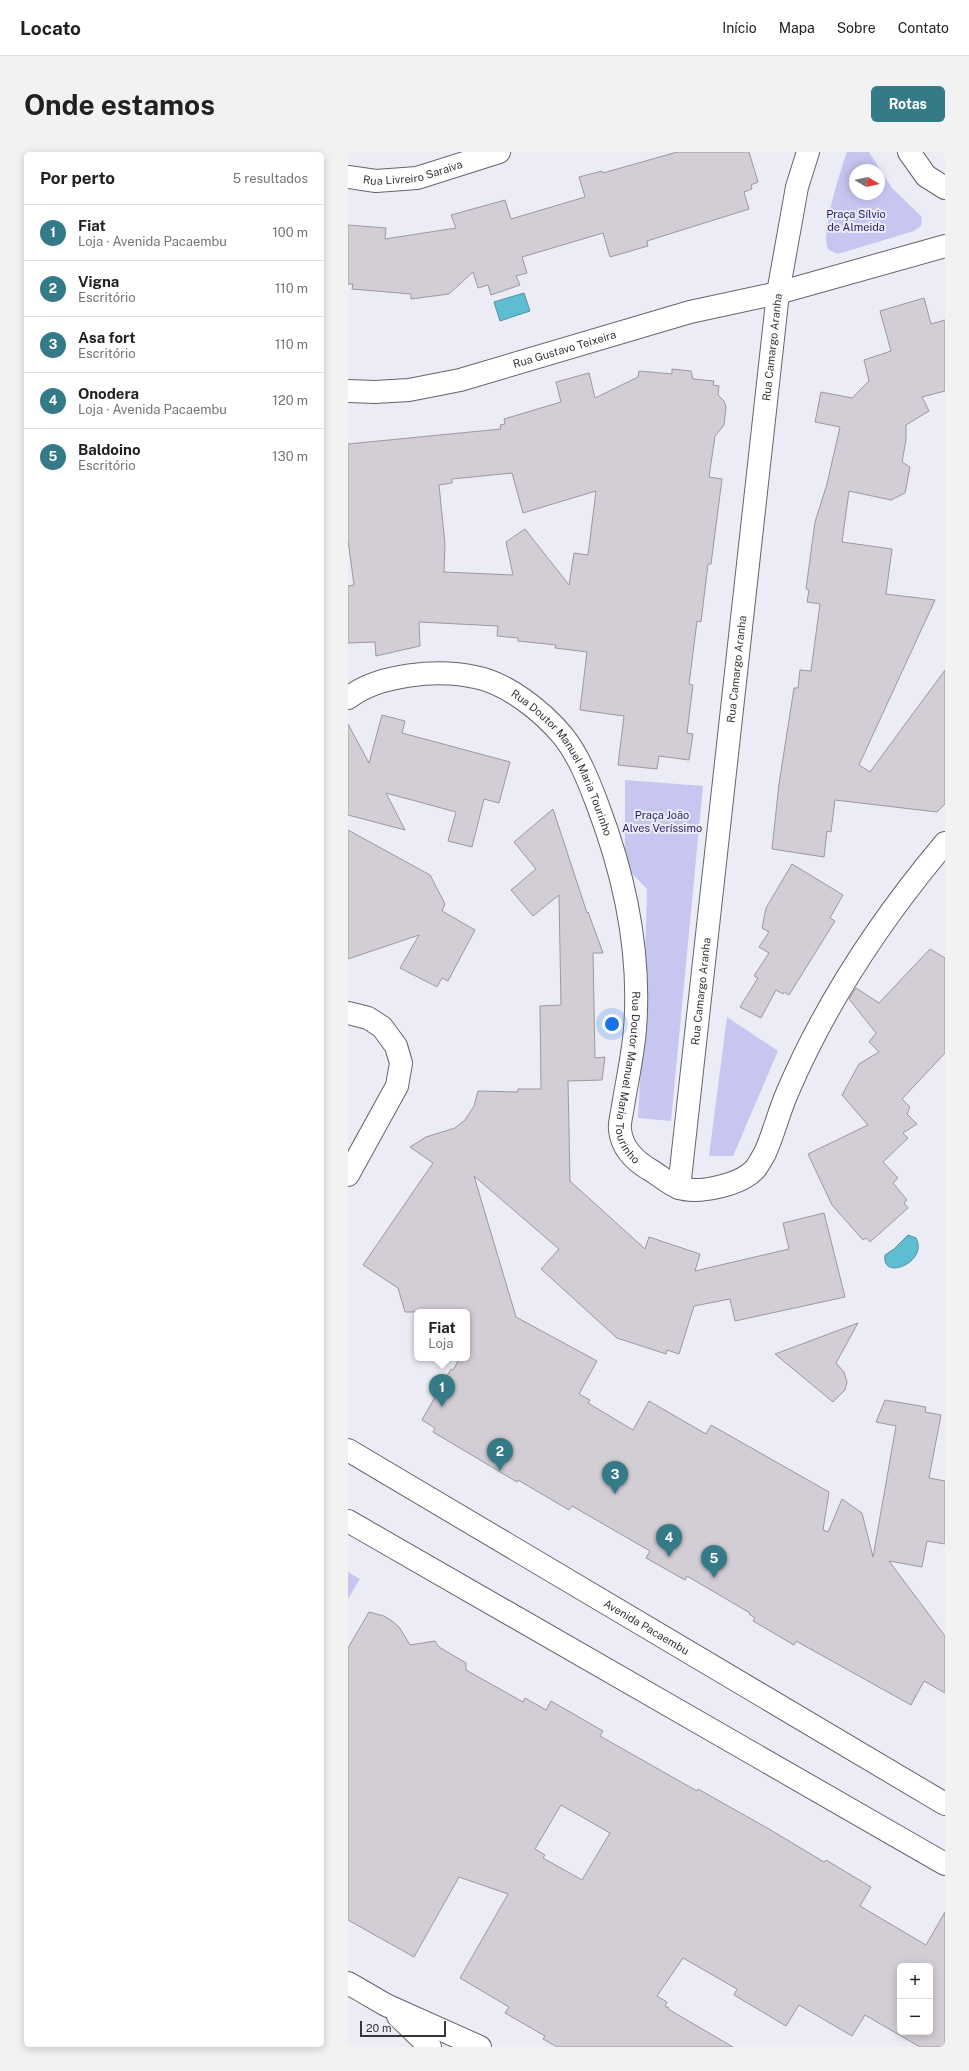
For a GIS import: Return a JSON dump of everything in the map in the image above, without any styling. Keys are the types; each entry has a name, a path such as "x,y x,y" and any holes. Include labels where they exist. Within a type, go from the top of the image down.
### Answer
{"street":[{"name":"Rua Livreiro Saraiva","path":"348,177 376,181 417,178 499,152"},
{"name":"Rua Camargo Aranha","path":"679,1188 778,293 797,187 808,152"},
{"path":"908,152 926,176 945,188"},
{"path":"778,293 945,246"},
{"name":"Rua Gustavo Teixeira","path":"348,391 375,392 409,390 460,380 690,312 778,293"},
{"name":"Rua Doutor Manuel Maria Tourinho","path":"348,698 387,680 456,673 490,680 522,697 563,737 588,779 613,845 630,916 636,964 635,1030 620,1129 624,1146 639,1163 679,1188 707,1190 730,1184 755,1170 764,1154 788,1091 842,985 882,924 916,877 945,843"},
{"path":"348,1012 368,1018 382,1026 396,1046 401,1063 397,1086 348,1175"},
{"name":"Avenida Pacaembu","path":"348,1450 945,1804"},
{"path":"348,1521 945,1864"},
{"path":"348,1983 386,2005 480,2047"},
{"path":"386,2005 430,2047"}],"green space":[{"name":"Praça Sílvio de Almeida","path":"847,152 869,152 877,164 849,164 849,200 885,200 885,177 892,188 922,217 921,226 914,231 838,254 829,250 827,231 836,187"},
{"name":"Praça João Alves Veríssimo","path":"625,780 703,786 671,1121 638,1118 643,1029 647,889 625,866"},
{"path":"727,1017 778,1051 733,1156 709,1156"},
{"path":"348,1572 360,1579 348,1599"}],"shaded area":[{"path":"524,293 530,311 500,321 494,302"},
{"path":"908,1235 916,1238 918,1247 916,1255 904,1266 896,1268 890,1267 886,1263 885,1255 894,1249"}],"building":[{"path":"677,152 749,152 758,182 751,185 752,189 744,192 749,209 647,241 648,246 610,257 603,233 522,257 527,273 516,276 520,285 491,295 488,285 478,288 473,272 449,294 411,299 411,294 352,289 353,284 348,284 348,225 386,228 385,239 456,228 451,215 505,200 511,219 585,197 579,177 602,171 603,173"},
{"path":"924,298 931,324 945,320 945,391 922,397 929,411 906,425 906,440 902,462 910,467 905,493 891,500 849,491 842,542 892,549 886,594 935,600 859,765 870,772 945,670 945,804 937,812 835,800 831,832 827,831 824,857 772,849 779,784 794,688 798,688 800,670 811,671 820,604 807,602 809,590 806,589 815,522 827,484 840,427 815,422 821,392 852,398 869,381 864,360 891,351 880,311"},
{"path":"672,369 691,371 693,379 714,381 713,385 719,386 718,395 724,401 726,407 724,425 715,436 709,477 722,479 711,564 708,564 701,622 697,621 689,684 693,685 687,733 693,734 689,760 659,756 657,769 618,765 624,716 580,710 587,652 555,648 556,645 518,641 518,638 497,636 498,626 419,622 420,646 376,656 375,642 348,643 348,586 354,585 348,540 348,444 501,429 500,425 505,424 504,419 561,402 556,382 589,373 595,398 638,377 639,371 672,374","holes":["512,473 523,513 596,491 588,555 574,553 569,585 525,529 506,542 513,575 444,572 445,544 439,485 452,483 452,479"]},
{"path":"382,715 405,721 402,733 510,762 499,803 484,799 472,847 448,841 456,812 386,793 405,830 348,815 348,724 369,763"},
{"path":"553,809 587,913 588,912 603,953 593,953 595,1058 605,1057 602,1080 568,1081 570,1181 645,1249 649,1237 700,1254 695,1271 789,1249 783,1223 824,1213 845,1297 735,1321 730,1299 694,1306 679,1354 667,1350 666,1354 617,1338 541,1269 559,1249 474,1176 516,1317 597,1361 579,1394 590,1400 588,1403 633,1430 649,1401 706,1434 711,1425 829,1492 823,1530 828,1532 842,1499 862,1513 873,1557 896,1426 876,1422 885,1400 926,1407 925,1412 941,1415 929,1478 945,1481 945,1544 927,1541 922,1567 889,1561 945,1636 945,1693 924,1681 911,1705 796,1641 794,1645 753,1621 755,1618 749,1614 750,1613 687,1576 685,1580 646,1558 650,1551 572,1506 569,1510 518,1480 517,1482 433,1432 435,1428 422,1420 451,1369 453,1370 458,1361 470,1361 470,1309 414,1309 414,1312 405,1312 398,1288 363,1265 433,1163 410,1147 426,1137 455,1128 465,1120 474,1106 478,1091 517,1092 518,1089 541,1089 540,1006 561,1005 559,895 533,916 511,890 536,869 514,842"},
{"path":"348,830 430,875 445,904 442,911 475,930 448,981 442,978 437,987 400,968 419,935 348,959"},
{"path":"792,864 843,895 830,918 835,921 789,995 784,992 783,994 776,990 761,1018 740,1007 758,978 754,976 769,953 759,947 769,932 762,928 766,908"},
{"path":"930,949 945,958 945,1053 902,1099 910,1107 907,1114 917,1124 903,1133 908,1138 883,1162 898,1178 893,1183 907,1200 904,1203 908,1208 870,1242 866,1238 863,1240 832,1205 808,1154 868,1125 842,1095 859,1064 879,1052 869,1042 876,1033 849,999 856,988 879,1003"},
{"path":"858,1323 836,1363 844,1372 847,1382 845,1390 833,1402 775,1354"},
{"path":"369,1612 384,1616 392,1621 399,1627 410,1645 435,1641 439,1647 466,1663 466,1670 523,1702 525,1698 546,1710 551,1701 603,1731 600,1736 697,1791 698,1789 824,1862 826,1860 871,1887 860,1906 926,1945 945,1912 945,2047 920,2047 899,2035 933,2035 933,1963 897,1963 897,2034 865,2015 852,2036 799,2005 786,2026 734,1995 737,1989 683,1958 657,1996 667,2002 665,2006 669,2008 668,2009 733,2047 557,2047 543,2039 545,2036 505,2013 509,2007 460,1978 508,1894 459,1877 414,1957 348,1920 348,1648","holes":["561,1805 610,1833 582,1880 543,1858 545,1855 535,1849"]}],"place":[{"name":"Fiat","path":"442,1407"},
{"name":"Vigna","path":"500,1471"},
{"name":"Asa fort","path":"615,1494"},
{"name":"Onodera","path":"669,1557"},
{"name":"Baldoino","path":"714,1578"}]}
